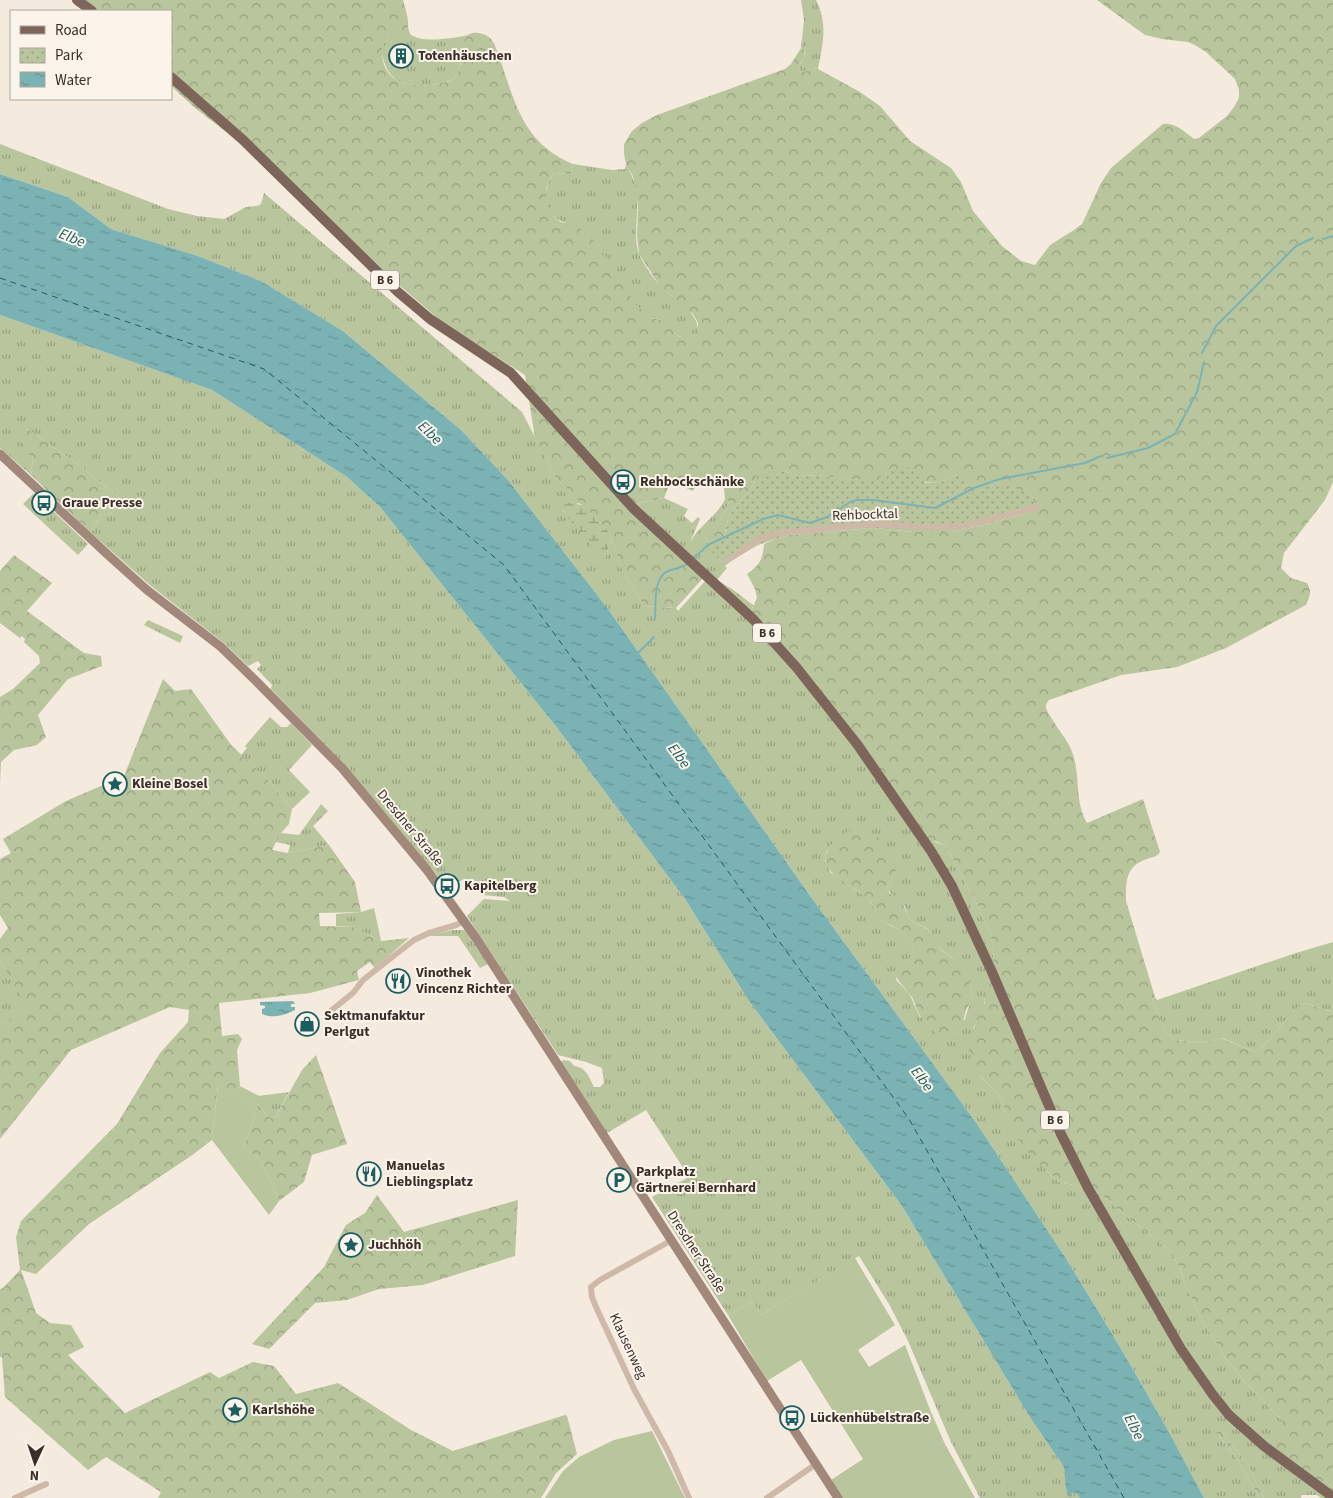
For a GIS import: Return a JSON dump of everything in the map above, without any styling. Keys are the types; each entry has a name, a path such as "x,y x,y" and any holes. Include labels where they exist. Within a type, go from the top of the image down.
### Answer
{"main road":[{"path":"77,0 91,10"},
{"name":"B 6","path":"172,78 242,140 398,292 430,319 511,373 633,508 754,620 780,647 857,744 952,886 992,972 1061,1134 1088,1188 1181,1348 1212,1395 1230,1415 1264,1446 1333,1497"},
{"name":"Dresdner Straße","path":"0,454 147,590 221,647 256,681 342,768 426,870 464,921 838,1498"}],"street":[{"name":"Rehbocktal","path":"728,559 758,540 779,534 874,524 925,527 963,526 1037,507"},
{"path":"327,1014 353,993 363,980 414,940 464,921"},
{"name":"Klausenweg","path":"672,1240 600,1280 591,1287 591,1291 596,1307 634,1389 660,1436 689,1498"},
{"path":"767,1498 816,1464"},
{"path":"15,1498 46,1484"}],"green space":[{"path":"74,0 403,0 408,27 403,33 385,42 382,52 384,65 397,80 407,84 418,85 430,85 452,80 460,66 464,43 468,35 478,33 486,35 494,43 513,97 529,129 554,154 573,164 571,174 554,173 546,189 546,200 553,216 561,222 572,224 584,231 595,242 625,286 634,303 651,318 667,321 680,337 688,338 698,332 698,323 693,314 660,286 639,254 637,236 638,206 633,176 626,164 624,154 624,144 632,131 657,115 785,69 791,64 801,48 804,49 804,57 798,67 799,70 804,72 812,68 818,69 860,92 880,106 910,141 951,168 961,182 973,211 1002,246 1021,261 1035,265 1050,245 1082,224 1101,183 1111,168 1163,124 1176,126 1194,139 1199,138 1227,116 1239,98 1239,90 1235,79 1206,52 1188,42 1145,35 1097,0 1333,0 1333,482 1325,500 1284,553 1281,568 1291,578 1307,583 1310,591 1306,605 1226,648 1177,667 1121,675 1049,700 1046,707 1074,756 1080,805 1087,823 1143,799 1160,852 1156,856 1140,862 1131,870 1126,887 1126,901 1155,997 1152,999 1165,1031 1175,1040 1205,1043 1221,1038 1255,1052 1305,1003 1333,1012 1333,1491 1275,1448 1283,1421 1246,1383 1224,1356 1186,1288 1180,1268 1171,1252 1105,1198 1088,1188 1059,1182 1031,1156 1012,1132 1003,1103 995,1091 980,1076 972,1063 968,1047 971,1034 985,1003 985,982 992,966 994,952 990,933 975,900 945,845 925,837 875,762 837,711 751,611 757,598 755,589 747,574 760,562 764,544 775,539 790,535 873,528 914,532 951,532 1037,510 1031,494 947,503 952,498 953,493 969,484 956,475 939,483 843,479 818,475 798,476 784,471 771,477 757,476 753,486 729,515 724,538 710,545 705,538 707,531 721,519 729,502 725,499 724,488 712,481 699,480 693,491 671,481 664,498 639,503 644,513 704,577 676,608 644,606 621,567 610,533 556,478 535,438 525,375 442,322 378,267 286,178 195,108 172,87 172,10 87,10"},
{"path":"801,0 816,0 820,9 823,26 823,42 818,69 812,68 804,72 799,70 798,67 804,54 804,49 801,48 804,20"},
{"path":"408,27 410,34 429,40 468,35 464,44 459,69 452,80 425,86 406,84 398,81 391,75 382,55 382,48 387,40 402,33"},
{"path":"0,144 168,209 197,216 224,219 246,207 261,204 264,193 522,412 556,478 583,505 578,503 563,511 605,558 612,539 621,567 644,606 676,608 678,611 707,579 644,513 639,503 664,498 688,509 684,516 692,523 698,517 700,519 690,542 718,510 725,499 729,502 721,519 708,531 705,538 722,562 728,557 731,561 725,566 727,568 717,580 753,605 751,611 837,711 935,842 945,845 975,900 990,933 994,952 992,966 984,1009 973,1028 980,1076 995,1091 1003,1103 1005,1114 1048,1172 1059,1182 1088,1188 1105,1198 1171,1252 1180,1268 1186,1288 1224,1356 1246,1383 1283,1421 1333,1498 1302,1495 1301,1498 1264,1498 1248,1465 1218,1429 1219,1436 1238,1460 1259,1498 1204,1498 1169,1432 1117,1342 1065,1257 977,1124 811,897 608,609 508,480 461,430 343,331 261,281 198,256 111,229 68,197 0,174","holes":["833,843 896,871 887,888 889,891 904,906 909,918 925,927 936,944 959,964 967,976 972,995 965,1020 920,1017 909,993 896,980 900,964 909,960 914,949 910,940 901,931 881,921 869,899 830,872 825,861 826,852"]},
{"path":"573,164 612,170 625,169 626,164 636,191 636,238 639,254 658,283 690,312 697,325 698,332 687,338 682,338 661,320 650,317 641,310 632,300 611,265 585,233 576,226 560,220 551,214 546,199 549,181 554,173 571,174"},
{"path":"0,315 212,390 347,477 380,507 558,729 685,899 749,1001 902,1206 1031,1419 1064,1467 1070,1497 1072,1493 1076,1492 1080,1498 980,1498 951,1442 908,1341 889,1304 859,1256 761,1315 753,1302 728,1315 652,1197 689,1177 646,1110 607,1133 561,1062 563,1060 570,1061 574,1066 581,1068 587,1073 594,1087 600,1087 604,1083 602,1068 558,1055 467,916 484,899 510,901 504,897 483,895 474,882 464,879 447,887 346,766 271,689 272,685 257,669 261,665 258,661 248,666 225,644 151,586 91,533 100,516 113,512 120,504 118,496 76,463 26,428 23,449 33,458 31,475 0,448"},
{"path":"26,428 76,463 118,496 121,504 113,512 100,516 91,533 31,475 33,458 23,450 19,437"},
{"path":"911,467 925,483 939,483 956,475 966,478 969,484 954,493 952,498 947,501 948,503 989,486 1008,484 1031,494 1037,510 951,532 914,532 873,528 790,535 758,545 731,561 728,557 722,562 711,551 710,545 724,538 729,515 753,486 757,476 771,476 784,471 798,476 818,475 843,479 878,480 884,472"},
{"path":"34,493 88,544 78,555 23,504"},
{"path":"568,503 583,505 610,533 612,539 605,558 603,559 568,518 562,508 563,505"},
{"path":"14,555 52,583 27,611 84,653 101,656 102,666 68,679 38,715 46,737 37,745 14,750 1,762 0,784 0,697 13,689 40,663 39,656 24,642 25,639 22,636 20,638 0,623 0,571"},
{"path":"148,620 183,636 180,643 144,625"},
{"path":"163,679 175,691 191,689 232,746 267,779 292,809 289,824 281,833 272,850 288,853 329,845 355,882 361,912 319,913 320,926 353,927 381,941 409,938 375,968 370,962 357,971 359,980 310,993 219,1003 222,1036 238,1034 242,1039 237,1050 240,1086 234,1093 218,1085 212,1140 89,1224 36,1274 21,1270 36,1313 50,1323 71,1325 84,1347 68,1355 125,1413 210,1372 219,1378 253,1362 274,1366 296,1394 338,1383 411,1430 453,1451 565,1415 567,1416 577,1454 556,1473 541,1498 158,1498 161,1492 106,1457 88,1470 5,1397 2,1357 0,1357 0,1289 20,1270 16,1237 21,1221 117,1124 160,1053 188,1022 189,1010 170,1007 71,1050 0,1139 0,1025 28,1007 0,961 0,939 8,928 0,915 0,859 11,853 3,839 66,801 124,776"},
{"path":"270,717 281,727 287,727 291,723 312,745 289,770 310,792 292,809 267,779 241,755 247,748 245,746"},
{"path":"321,804 328,811 313,826 329,845 288,853 290,845 276,842 281,833 299,835"},
{"path":"855,829 868,831 878,837 895,863 896,871 887,888 890,894 900,899 907,915 915,923 927,929 940,948 958,962 967,975 972,991 971,1002 965,1012 962,1028 955,1039 940,1036 927,1026 911,996 897,978 895,971 900,964 909,960 914,949 910,941 898,930 880,920 869,900 837,877 826,864 826,855 830,846 841,835"},
{"path":"374,908 381,941 353,927 336,926 336,914 361,912"},
{"path":"453,930 465,930 488,964 480,968 458,936 427,936"},
{"path":"1333,942 1333,1012 1305,1003 1255,1052 1222,1038 1205,1043 1175,1040 1165,1031 1152,999 1155,997 1157,1000"},
{"path":"0,961 29,1007 0,1025"},
{"path":"316,1055 347,1144 312,1155 304,1182 279,1201 262,1162 244,1147 258,1104 268,1117 275,1118 302,1070"},
{"path":"218,1085 258,1104 244,1147 262,1162 279,1201 269,1215 212,1140"},
{"path":"240,1086 259,1096 289,1092 275,1118 268,1117 258,1104 234,1093"},
{"path":"377,1195 404,1232 518,1200 515,1256 423,1285 379,1289 347,1300 315,1303 269,1349 252,1344 324,1267 346,1225 365,1213"},
{"path":"855,1258 895,1325 858,1350 869,1367 905,1345 945,1444 975,1498 838,1498 828,1482 863,1459 801,1360 767,1381 728,1315 753,1302 761,1315"},
{"path":"1218,1429 1248,1465 1264,1498 1259,1498 1238,1460 1216,1432"},
{"path":"652,1431 685,1498 545,1498 563,1471 579,1457 614,1440"}],"water":[{"name":"Elbe","path":"0,174 68,197 111,229 198,256 261,281 343,331 461,430 508,480 608,609 811,897 977,1124 1065,1257 1117,1342 1169,1432 1204,1498 1080,1498 1076,1493 1072,1493 1070,1498 1066,1488 1064,1467 1031,1419 902,1206 749,1001 685,899 558,729 380,507 347,477 212,390 0,315"},
{"path":"293,1001 295,1004 291,1004 291,1007 295,1007 295,1010 291,1012 275,1016 262,1014 262,1009 265,1006 260,1005 260,1002"}],"waterway":[{"path":"1323,239 1333,236"},
{"path":"1202,353 1216,326 1296,246 1313,238"},
{"path":"1107,458 1148,448 1175,434 1197,392 1204,362"},
{"path":"694,558 708,545 763,519 778,515 810,523 827,517 850,502 857,500 873,500 935,508 974,488 1000,479 1085,463 1101,456"},
{"path":"655,619 656,594 659,581 666,572 688,563"},
{"path":"638,653 654,637"}],"ferry route":[{"path":"0,278 264,369 504,565 909,1119 1124,1498"}],"place":[{"name":"Totenhäuschen","path":"401,56"},
{"name":"Rehbockschänke","path":"623,482"},
{"name":"Graue Presse","path":"44,503"},
{"name":"Kleine Bosel","path":"115,784"},
{"name":"Kapitelberg","path":"447,886"},
{"name":"Vinothek Vincenz Richter","path":"398,981"},
{"name":"Sektmanufaktur Perlgut","path":"307,1024"},
{"name":"Manuelas Lieblingsplatz","path":"369,1174"},
{"name":"Parkplatz Gärtnerei Bernhard","path":"619,1180"},
{"name":"Juchhöh","path":"351,1245"},
{"name":"Karlshöhe","path":"235,1410"},
{"name":"Lückenhübelstraße","path":"792,1418"}]}
